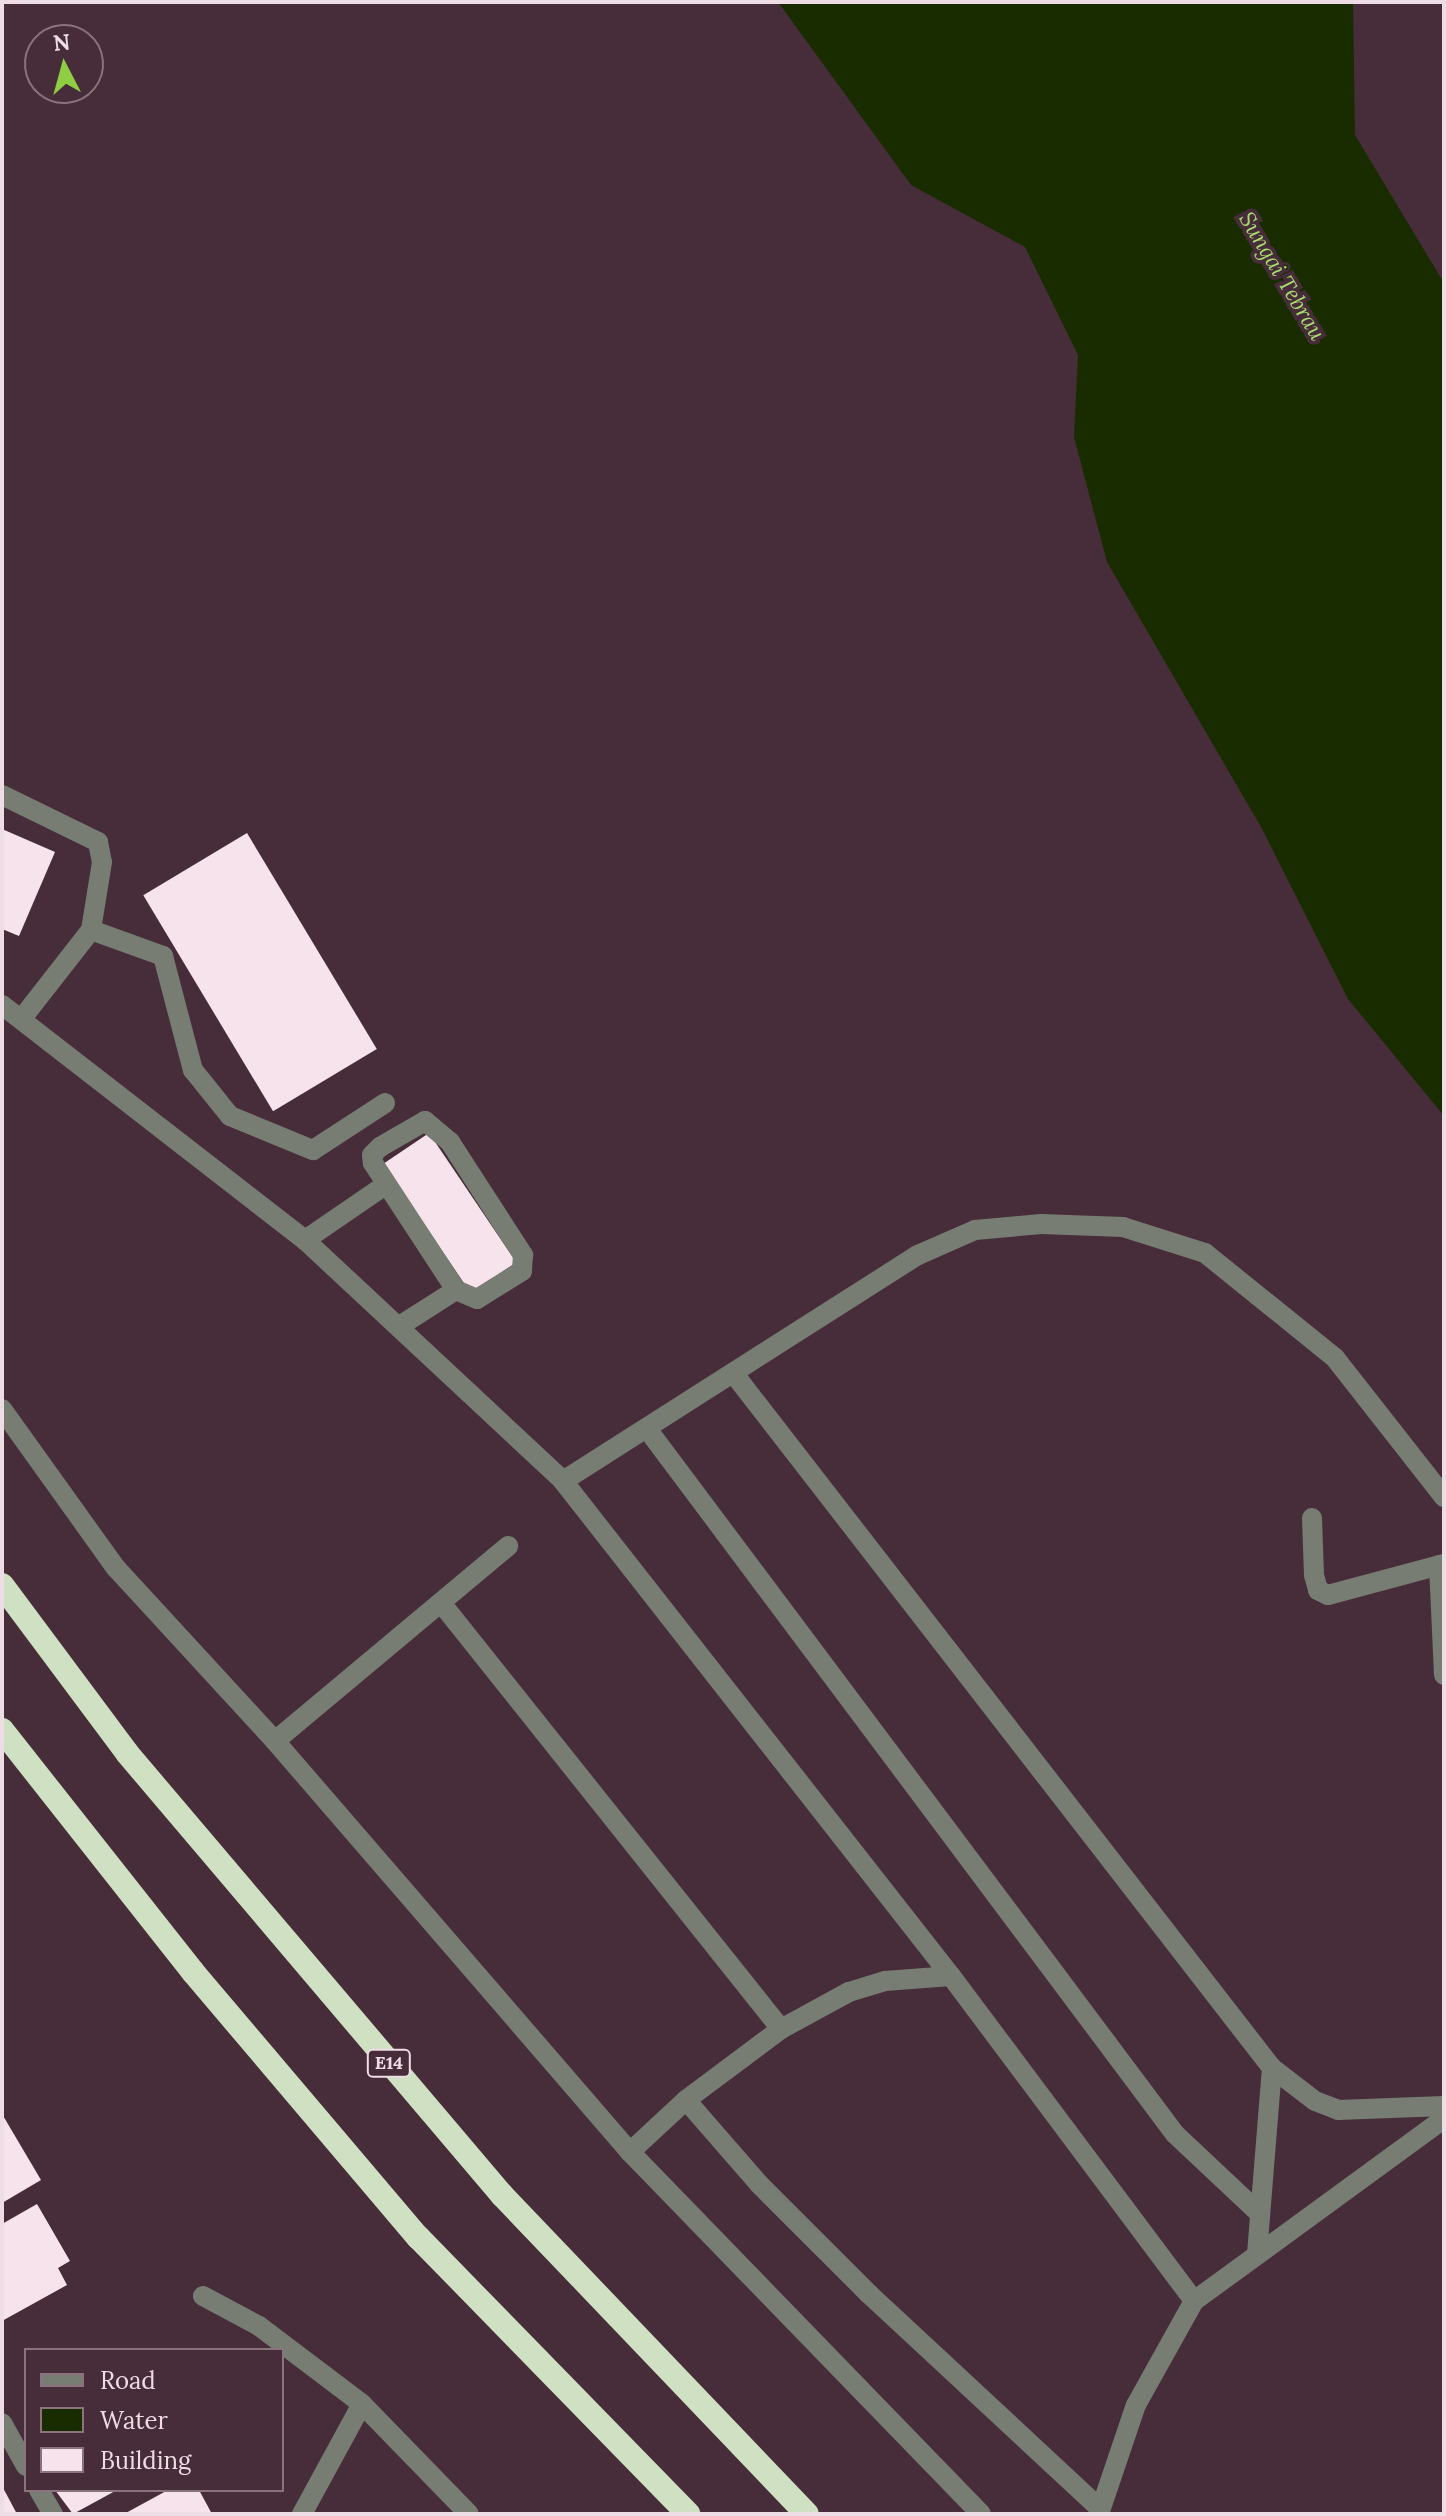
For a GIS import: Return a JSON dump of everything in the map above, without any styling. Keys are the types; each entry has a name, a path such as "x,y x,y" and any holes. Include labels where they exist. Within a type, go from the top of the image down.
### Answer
{"highway":[{"name":"E14","path":"2,1585 127,1753 502,2195 807,2514"},
{"path":"2,1730 193,1972 418,2237 688,2514"}],"street":[{"path":"2,795 98,842 102,862 91,930 23,1017"},
{"path":"91,930 163,956 193,1070 230,1116 313,1150 385,1103"},
{"path":"2,1005 23,1017 305,1240 401,1325 563,1481 951,1976 1194,2301"},
{"path":"419,1123 438,1127 525,1261 522,1271 483,1297 470,1299 456,1290 384,1186 372,1155 419,1123"},
{"path":"305,1240 384,1186"},
{"path":"563,1481 648,1430 918,1255 975,1230 1041,1224 1123,1227 1205,1253 1335,1358 1444,1497"},
{"path":"401,1325 456,1290"},
{"path":"734,1374 1272,2068 1315,2101 1338,2110 1444,2106"},
{"path":"2,1409 116,1568 275,1741 630,2152 981,2514"},
{"path":"648,1430 1175,2134 1257,2211"},
{"path":"1312,1518 1314,1575 1318,1590 1328,1595 1441,1564 1444,1675"},
{"path":"275,1741 508,1546"},
{"path":"442,1604 781,2029"},
{"path":"630,2152 686,2100 781,2029 849,1992 885,1981 951,1976"},
{"path":"1257,2254 1257,2211 1272,2068"},
{"path":"686,2100 858,2283 1099,2511 1136,2405 1194,2301 1444,2119"},
{"path":"203,2296 259,2326 362,2404 469,2514"},
{"path":"302,2514 362,2404"},
{"path":"2,2423 24,2462"},
{"path":"40,2492 53,2514"}],"water":[{"name":"Sungai Tebrau","path":"778,2 1353,2 1355,135 1444,283 1444,1116 1348,999 1261,827 1107,562 1074,437 1078,355 1025,247 911,185"}],"building":[{"path":"2,829 55,852 19,936 2,929"},
{"path":"247,833 377,1049 273,1111 143,895"},
{"path":"429,1133 516,1262 471,1293 383,1164"},
{"path":"2,2114 41,2180 2,2203"},
{"path":"37,2204 70,2261 58,2268 67,2285 2,2321 2,2224"},
{"path":"2,2486 17,2514 2,2514"},
{"path":"56,2492 113,2492 73,2514"},
{"path":"164,2492 200,2492 212,2514 124,2514"}]}
